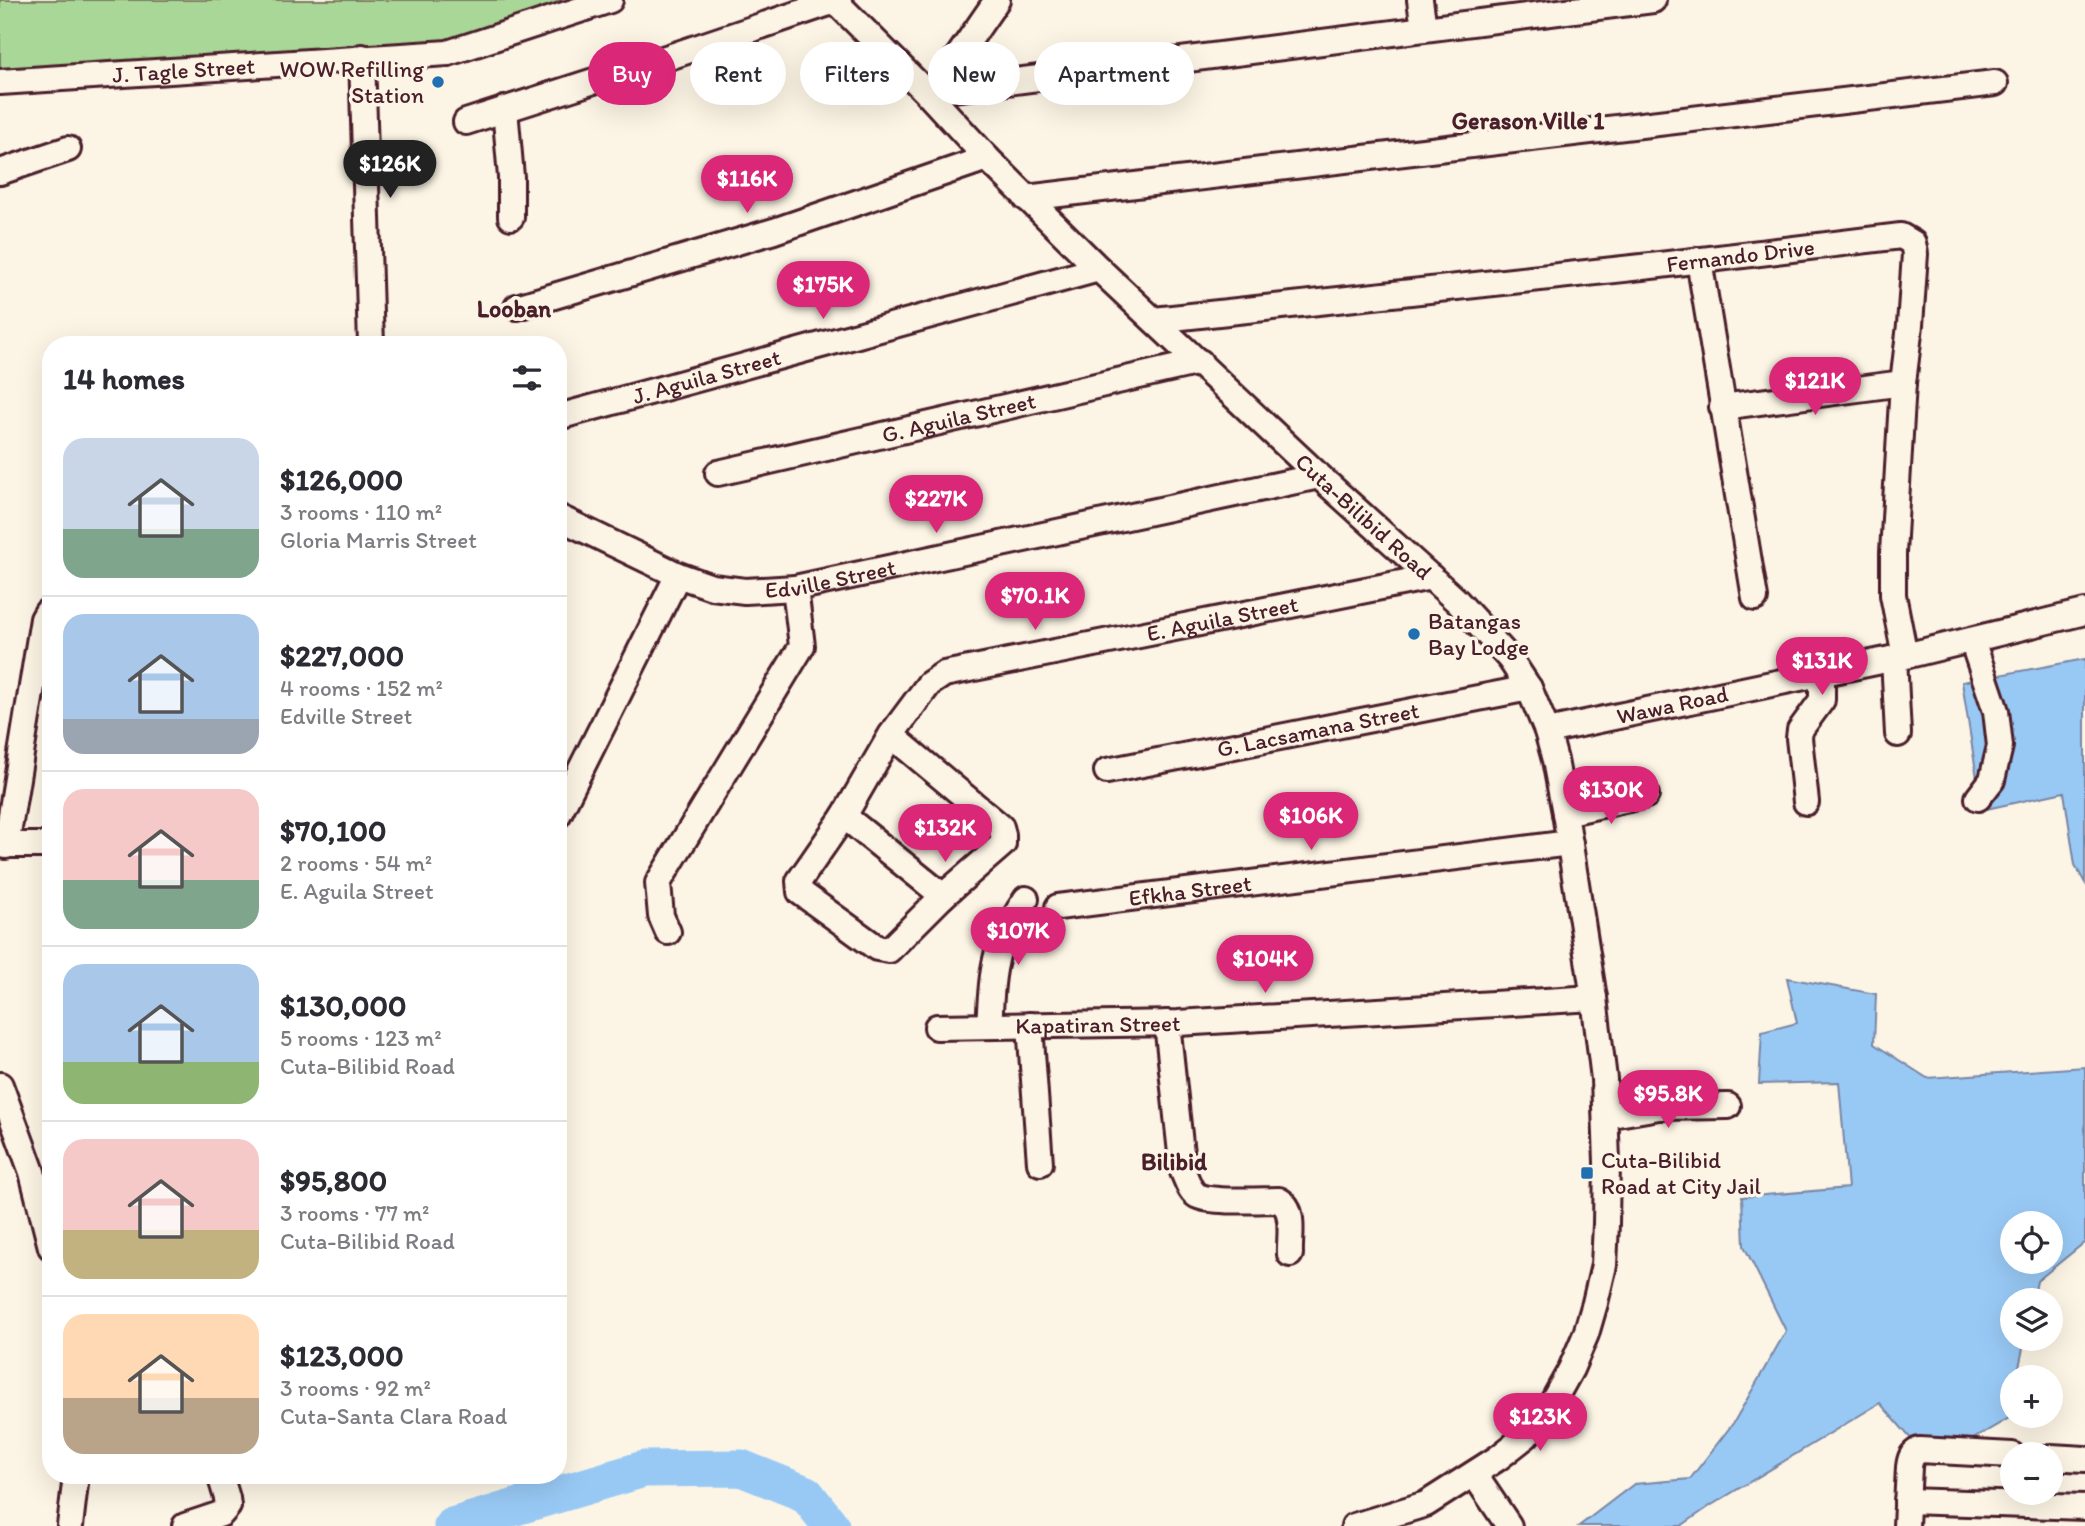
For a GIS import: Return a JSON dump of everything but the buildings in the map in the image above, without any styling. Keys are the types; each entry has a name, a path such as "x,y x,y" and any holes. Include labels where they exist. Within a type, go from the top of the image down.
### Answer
{"street":[{"name":"J. Tagle Street","path":"0,82 448,53 610,0"},
{"path":"968,42 997,0"},
{"path":"1420,0 1424,28"},
{"path":"1020,81 1653,0"},
{"path":"466,122 672,57 835,1"},
{"name":"Cuta-Bilibid Road","path":"835,1 928,85"},
{"path":"362,58 371,336"},
{"path":"1026,198 1995,83"},
{"name":"Cuta-Bilibid Road","path":"946,105 987,158 1026,198 1319,476 1457,601 1510,659 1528,688 1547,731 1570,843 1604,1079 1607,1162 1604,1265 1586,1335 1571,1369 1550,1405 1526,1436 1474,1474 1426,1504 1354,1526"},
{"path":"505,109 511,177 511,217"},
{"path":"0,172 68,149"},
{"path":"517,307 774,231 987,158"},
{"name":"Fernando Drive","path":"1154,320 1901,236 1913,243 1915,254 1903,383 1893,553 1893,595 1899,657 1898,734"},
{"path":"1699,260 1755,598"},
{"name":"J. Aguila Street","path":"567,415 1100,269"},
{"name":"G. Aguila Street","path":"718,473 1200,362"},
{"path":"1722,407 1903,383"},
{"name":"Edville Street","path":"567,521 678,575 712,587 745,591 795,588 1319,476"},
{"path":"567,797 678,575"},
{"name":"E. Aguila Street","path":"943,896 889,950 877,948 800,892 799,881 844,816 891,735 929,684 944,674 1431,577"},
{"path":"668,932 662,916 658,883 802,646 795,588"},
{"name":"Wawa Road","path":"1547,731 1899,657 2085,612"},
{"path":"42,624 3,845 42,845"},
{"path":"1972,640 1996,711 2000,746 1992,780 1978,798"},
{"path":"1806,802 1799,738 1800,730 1822,700 1822,673"},
{"name":"G. Lacsamana Street","path":"1107,771 1528,688"},
{"path":"844,816 943,896 1003,844 1001,827 891,735"},
{"path":"1565,813 1646,794"},
{"name":"Efkha Street","path":"1058,906 1570,843"},
{"path":"989,1026 994,971 1000,946 1026,899"},
{"name":"Kapatiran Street","path":"937,1027 1167,1023 1594,998"},
{"path":"1167,1023 1183,1172 1191,1190 1209,1198 1279,1200 1285,1203 1289,1209 1290,1254"},
{"path":"1030,1025 1040,1163"},
{"path":"0,1085 32,1172 42,1211"},
{"path":"1606,1115 1659,1107 1728,1106"},
{"path":"1906,1526 1910,1459 1914,1453 1919,1450 2000,1454"},
{"path":"2063,1458 2085,1459"},
{"path":"1474,1474 1509,1526"},
{"path":"69,1526 75,1484"},
{"path":"186,1526 221,1514 228,1506 223,1484"},
{"path":"1907,1501 2085,1507"}],"green space":[{"path":"0,0 572,0 435,45 0,74"}],"water":[{"path":"2085,659 2085,883 2075,865 2064,792 1982,810 1962,682"},
{"path":"1787,978 1876,994 1874,1044 1927,1078 2085,1067 2085,1242 2063,1260 2063,1211 2000,1211 2000,1274 2046,1274 2037,1281 2036,1288 2000,1288 2000,1351 2022,1351 2020,1365 2000,1365 2000,1423 1932,1463 1880,1403 1681,1526 1579,1526 1634,1484 1690,1479 1734,1422 1786,1331 1744,1246 1742,1197 1848,1188 1839,1082 1759,1084 1762,1032 1797,1023"}],"waterway":[{"path":"452,1526 644,1469 741,1468 806,1494 831,1526"}],"place":[{"name":"WOW Refilling Station","path":"438,82"},
{"name":"Batangas Bay Lodge","path":"1414,634"},
{"name":"Cuta-Bilibid Road at City Jail","path":"1587,1173"}],"district":[{"name":"Gerason Ville 1","path":"1528,121"},
{"name":"Looban","path":"514,309"},
{"name":"Bilibid","path":"1174,1162"}]}
